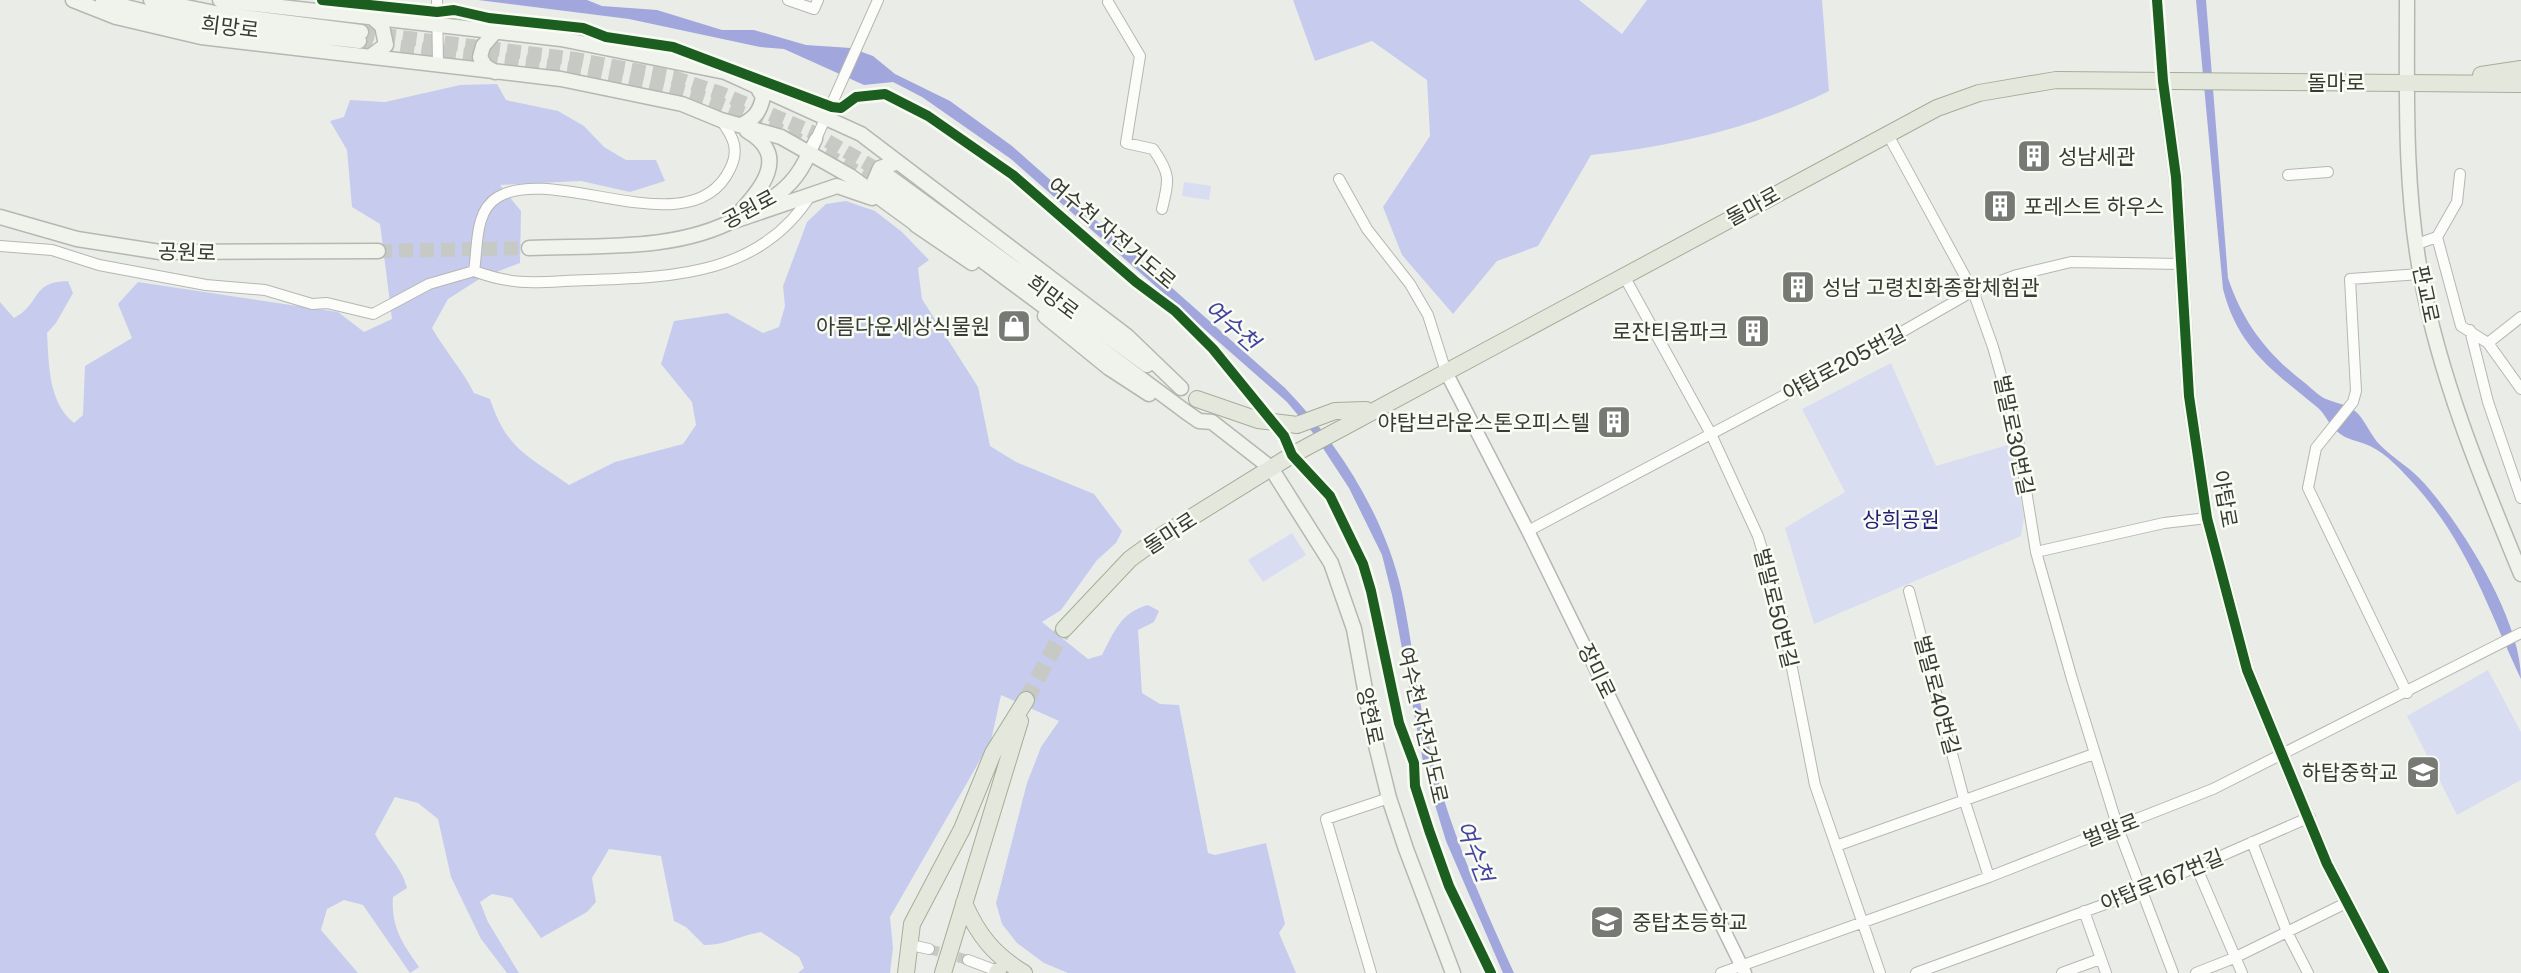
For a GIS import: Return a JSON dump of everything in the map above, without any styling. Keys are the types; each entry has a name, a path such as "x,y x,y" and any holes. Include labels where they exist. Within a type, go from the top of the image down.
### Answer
{"main road":[{"path":"73,0 116,17 201,37 561,79 681,104 751,132 766,146 771,157 767,176 731,222"},
{"name":"희망로","path":"103,0 196,22 360,36 151,0"},
{"path":"220,0 373,18 438,19 495,32 561,39 711,69 756,85 861,134 1127,336 1181,388"},
{"name":"판교로","path":"2407,0 2410,173 2420,274 2451,392 2521,574"},
{"path":"371,56 386,45 382,26 373,18"},
{"path":"495,32 483,46 480,57 485,66 495,72"},
{"name":"돌마로","path":"2444,81 2521,69"},
{"name":"돌마로","path":"1064,629 1130,559 1292,455 1339,427 1937,108 1979,93 2056,80 2444,81 2521,84"},
{"path":"741,125 756,116 761,107 763,97 756,85"},
{"path":"721,120 781,137 809,153 882,185 924,230"},
{"name":"공원로","path":"528,248 649,243 699,234 731,222 786,189 802,171 809,153"},
{"path":"882,185 874,182 880,168 898,162"},
{"name":"희망로","path":"882,185 1197,399 1207,410 1212,422 1271,468"},
{"name":"희망로","path":"882,185 1186,412 1199,421 1212,422"},
{"path":"731,222 837,186 888,206 1035,308 1109,368 1151,396 1186,412"},
{"name":"공원로","path":"0,217 77,239 160,252 378,251"},
{"path":"1197,399 1258,420 1297,425 1335,411 1372,410"},
{"name":"양현로","path":"1271,468 1314,532 1335,573 1354,629 1373,733 1390,797 1406,849 1453,973"},
{"path":"906,973 912,924 962,829 993,752 1026,700 943,973"},
{"path":"964,902 977,931 993,951 1024,973"}],"street":[{"path":"438,0 438,65"},
{"path":"788,0 809,9 814,9 818,0"},
{"path":"816,139 878,0"},
{"name":"야탑로","path":"2157,0 2163,81 2176,177 2189,396 2207,517 2247,670 2346,903 2384,973"},
{"path":"1108,2 1140,56 1126,143 1153,149 1162,162 1169,177 1162,209"},
{"path":"474,271 481,221 496,198 507,192 541,187 638,205 706,195 720,185 733,162 734,139 721,120"},
{"name":"벌말로30번길","path":"1887,133 1973,291 2004,379 2016,428 2036,552 2118,828 2173,973"},
{"name":"공원로","path":"809,153 816,139"},
{"path":"2288,175 2328,172"},
{"path":"2417,244 2437,237 2457,202 2460,174"},
{"path":"1339,179 1367,229 1410,284 1428,315 1446,372"},
{"path":"0,246 52,250 99,265 206,285 265,290 312,304 327,303 373,314 429,284 474,271 536,284 677,276 745,254 782,230 812,193"},
{"path":"2437,237 2461,326 2488,343 2521,389"},
{"name":"야탑로205번길","path":"1528,531 1973,291 2017,275 2071,262 2180,264"},
{"path":"2407,693 2310,498 2308,488 2316,448 2353,402 2356,391 2350,279 2420,274"},
{"name":"벌말로50번길","path":"1624,276 1711,434 1758,536 1782,612 1815,785 1880,973"},
{"path":"2488,343 2521,317"},
{"path":"2470,330 2488,402 2517,477 2521,498"},
{"name":"장미로","path":"1446,372 1528,531 1743,969"},
{"path":"2036,552 2164,523 2207,517"},
{"name":"벌말로40번길","path":"1909,592 1964,799 1989,877"},
{"name":"벌말로","path":"1721,973 1743,969 1862,921 1989,877 2213,789 2521,634"},
{"path":"1836,846 2094,754"},
{"path":"1371,973 1326,819 1390,797"},
{"name":"야탑로167번길","path":"1916,973 1945,968 2084,911 2141,891 2310,817"},
{"path":"2252,842 2287,932 2308,973"},
{"path":"2196,866 2242,973"},
{"path":"2196,973 2234,958 2346,903"},
{"path":"2084,911 2106,973"},
{"path":"899,973 911,945 929,950"},
{"path":"2062,973 2100,959"},
{"path":"968,960 999,972"}],"green space":[{"path":"1184,182 1211,186 1209,200 1182,196"},
{"name":"상희공원","path":"1891,363 1936,466 2011,444 2024,517 2021,536 1814,624 1785,528 1845,492 1802,409"},
{"path":"1292,533 1306,555 1263,582 1248,560"},
{"path":"2488,670 2521,732 2521,780 2457,815 2407,716"}],"shaded area":[{"path":"478,0 587,0 602,6 657,10 722,30 754,30 806,45 851,48 873,56 895,74 950,101 1012,146 1285,388 1341,457 1372,509 1384,536 1402,593 1430,750 1446,807 1514,973 1503,973 1446,841 1425,772 1382,555 1349,488 1313,433 1287,402 1011,159 922,97 893,82 864,85 784,49 760,47 629,19"},
{"path":"1293,0 1579,0 1622,34 1647,0 1822,0 1829,91 1772,115 1713,134 1652,147 1591,155 1538,246 1497,261 1453,314 1402,255 1383,207 1430,136 1427,80 1372,41 1315,61"},
{"path":"2196,0 2206,0 2228,278 2241,309 2258,337 2279,361 2321,396 2355,411 2380,445 2419,478 2456,524 2501,603 2518,655 2521,679 2475,577 2433,507 2388,458 2370,446 2345,437 2335,429 2321,410 2259,357 2238,327 2223,289"},
{"path":"497,84 506,100 558,111 584,126 604,147 626,160 656,160 665,181 630,192 581,181 500,185 521,211 520,263 481,278 448,299 432,328 474,393 490,399 511,441 569,485 615,462 683,444 696,425 692,402 661,364 674,321 727,313 763,333 779,327 785,306 783,286 807,222 826,204 846,201 875,211 902,232 929,260 918,268 922,299 978,387 990,446 1016,462 1094,494 1122,531 1116,543 1097,560 1061,610 1042,622 1088,659 1102,655 1119,624 1131,613 1148,605 1159,611 1154,622 1138,630 1142,693 1160,704 1179,705 1208,853 1215,855 1266,843 1285,924 1279,933 1296,973 1068,973 1044,963 1017,943 1002,924 996,903 1027,783 1041,747 1059,721 1001,695 991,741 890,917 893,948 890,973 798,973 804,968 799,957 761,932 718,944 704,945 686,927 674,921 661,856 609,849 592,878 596,902 587,912 541,938 512,898 492,894 480,902 488,922 519,973 507,973 481,939 451,877 438,819 418,803 395,797 375,834 401,873 407,888 393,897 393,908 399,934 419,967 410,973 363,905 344,900 327,909 321,930 358,973 0,973 0,302 14,318 29,306 47,285 68,281 73,293 47,333 55,393 65,414 74,423 83,415 85,366 132,338 118,304 138,282 338,312 364,332 392,319 380,224 352,207 347,150 330,121 344,117 350,100 385,102 460,85"}],"tunnel":[{"path":"361,32 575,59 673,77 723,94 810,131 887,175"},
{"path":"359,41 554,67 670,88 752,117 882,186"},
{"path":"378,251 529,248"},
{"path":"1026,700 1064,629"},
{"path":"929,949 968,960"}],"cycle path":[{"name":"여수천 자전거도로","path":"322,0 437,12 454,10 489,18 583,28 606,37 673,47 832,107 841,108 856,97 885,94 928,116 1013,175 1136,282 1175,311 1213,349 1284,436 1292,455 1330,496 1363,564 1399,723 1414,763 1415,786 1429,830 1449,886 1491,973"},
{"path":"2157,0 2163,81 2176,177 2189,396 2207,518 2247,670 2327,864 2384,973"}],"place":[{"name":"성남세관","path":"2034,156"},
{"name":"포레스트 하우스","path":"2000,206"},
{"name":"성남 고령친화종합체험관","path":"1798,287"},
{"name":"아름다운세상식물원","path":"1014,326"},
{"name":"로잔티움파크","path":"1753,331"},
{"name":"야탑브라운스톤오피스텔","path":"1614,422"},
{"name":"하탑중학교","path":"2423,772"},
{"name":"중탑초등학교","path":"1607,922"}],"water label":[{"name":"여수천","path":"1232,325"},
{"name":"여수천","path":"1475,851"}]}
